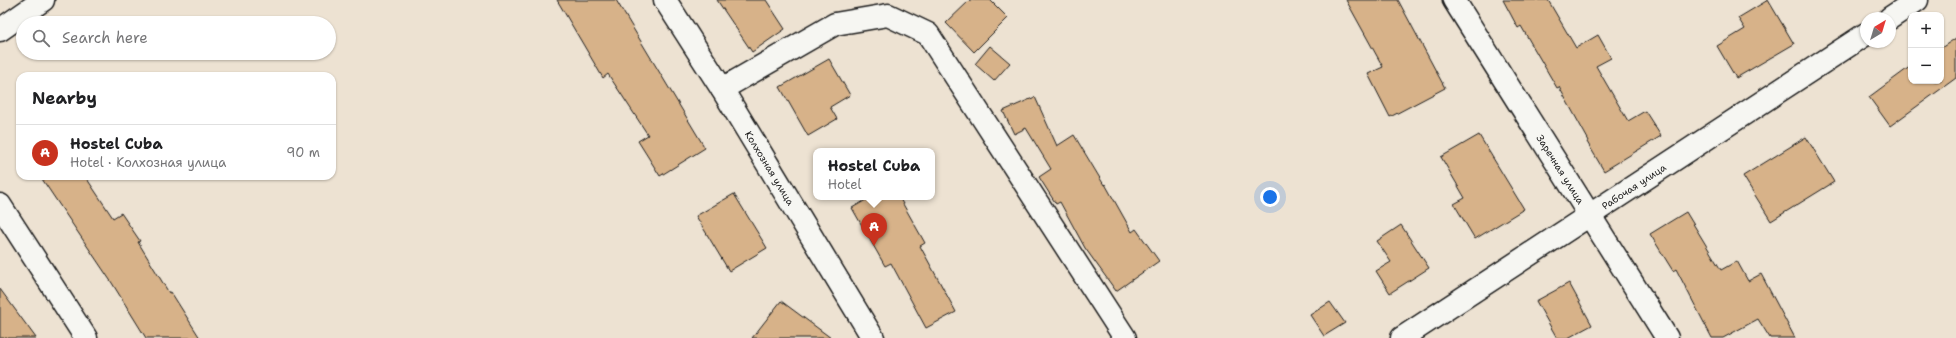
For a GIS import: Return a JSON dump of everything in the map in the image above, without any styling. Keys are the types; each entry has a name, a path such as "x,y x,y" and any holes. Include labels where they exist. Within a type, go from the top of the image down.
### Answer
{"street":[{"path":"20,16 43,0"},
{"name":"Колхозная улица","path":"665,0 722,89 868,336"},
{"name":"Заречная улица","path":"1454,0 1667,338"},
{"path":"1896,14 1917,0"},
{"path":"722,89 835,24 888,15 928,34 1125,338"},
{"path":"0,30 16,19"},
{"name":"Рабочая улица","path":"1402,338 1860,38"},
{"path":"0,205 86,338"}],"building":[{"path":"557,0 616,0 705,148 660,176 638,141 648,135 608,74 603,78"},
{"path":"717,0 766,0 785,29 752,52"},
{"path":"970,0 990,0 1008,18 974,52 946,23"},
{"path":"1346,0 1398,0 1445,88 1390,117 1368,74 1383,67"},
{"path":"1503,0 1548,0 1576,48 1598,35 1611,58 1596,66 1628,121 1645,111 1661,136 1604,171 1587,142 1589,141 1559,87 1557,88 1521,26 1518,28"},
{"path":"1768,0 1794,44 1736,78 1717,46 1745,29 1738,18"},
{"path":"1956,38 1956,78 1890,126 1869,97 1908,68 1908,84 1944,84 1944,46"},
{"path":"990,46 1010,63 994,81 975,64"},
{"path":"829,59 850,95 830,107 837,119 808,136 780,87"},
{"path":"1035,97 1057,146 1074,135 1104,185 1105,184 1132,232 1136,229 1159,261 1116,291 1085,248 1060,202 1056,204 1039,177 1051,169 1026,128 1014,134 1003,111"},
{"path":"1479,135 1524,209 1475,239 1454,204 1465,198 1441,157"},
{"path":"1806,137 1834,182 1771,221 1743,176"},
{"path":"43,180 88,180 113,218 121,213 140,241 138,242 169,293 171,292 200,338 146,338 112,283"},
{"path":"734,194 767,248 729,271 696,216"},
{"path":"866,200 901,200 925,243 920,246 956,312 926,328 891,263 885,266 852,208"},
{"path":"1686,212 1721,270 1737,261 1748,281 1761,274 1795,338 1770,338 1758,319 1723,338 1712,338 1676,269 1673,271 1650,234"},
{"path":"1401,225 1429,268 1390,293 1376,271 1391,262 1377,241"},
{"path":"1569,283 1592,325 1568,338 1557,338 1536,301"},
{"path":"0,289 36,338 0,338"},
{"path":"781,301 831,338 752,338"},
{"path":"1330,302 1345,323 1324,336 1310,315"}],"place":[{"name":"Hostel Cuba","path":"874,246"}]}
